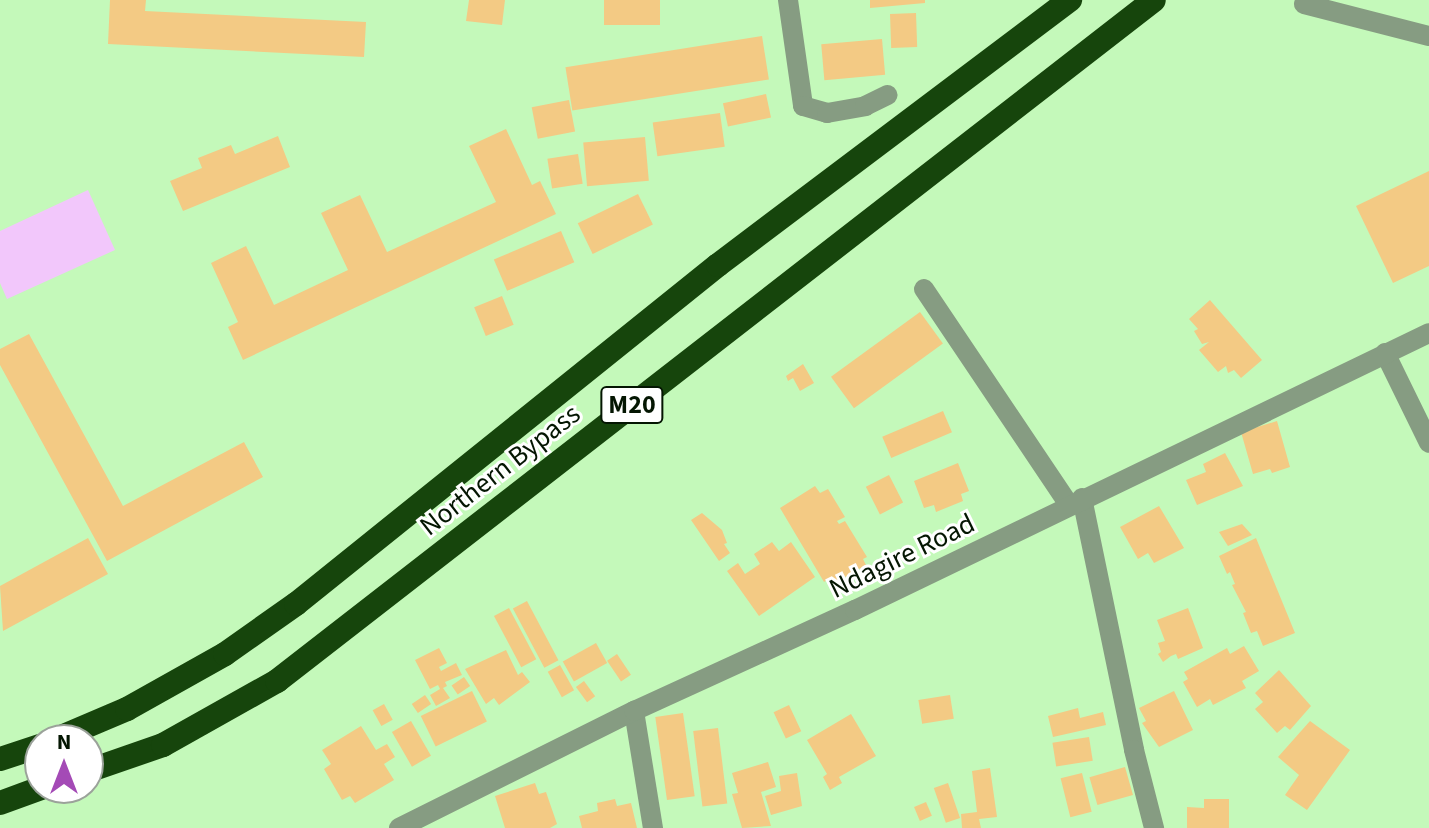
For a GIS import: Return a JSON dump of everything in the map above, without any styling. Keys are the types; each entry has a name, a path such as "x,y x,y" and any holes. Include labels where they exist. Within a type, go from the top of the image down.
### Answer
{"highway":[{"name":"Northern Bypass","path":"90,724 152,696 225,654 296,604 718,265 1070,0"},
{"name":"Northern Bypass","path":"104,765 163,745 277,681 1154,0"},
{"path":"0,759 24,751"},
{"path":"0,803 24,794"}],"street":[{"path":"788,0 803,106 827,113 865,106 888,95"},
{"path":"1304,4 1429,36"},
{"path":"924,289 1076,501 1154,828"},
{"name":"Ndagire Road","path":"399,828 634,711 855,610 1429,333"},
{"path":"1385,353 1429,443"},
{"path":"634,711 653,828"}],"shaded area":[{"path":"88,190 115,250 7,299 0,283 0,231"}],"building":[{"path":"110,0 146,0 145,11 366,22 364,57 108,44"},
{"path":"469,0 505,0 502,25 466,21"},
{"path":"604,0 660,0 660,25 604,25"},
{"path":"870,0 925,0 925,3 870,8"},
{"path":"916,13 917,47 891,48 890,14"},
{"path":"762,36 769,79 572,111 565,67"},
{"path":"882,39 885,75 824,80 821,44"},
{"path":"766,94 771,117 728,127 723,103"},
{"path":"569,100 575,131 538,139 532,107"},
{"path":"720,113 725,147 657,156 653,122"},
{"path":"506,129 532,185 540,181 556,214 243,360 228,327 238,322 211,263 246,246 274,305 348,270 321,213 360,195 387,252 496,202 469,146"},
{"path":"278,136 290,167 183,211 170,181 202,168 198,158 231,145 235,154"},
{"path":"645,137 649,181 587,186 583,142"},
{"path":"578,154 583,184 552,188 547,159"},
{"path":"1429,171 1429,266 1393,283 1356,206"},
{"path":"638,194 653,225 593,254 578,223"},
{"path":"561,231 574,262 507,291 494,260"},
{"path":"502,296 514,325 486,336 474,307"},
{"path":"1210,300 1262,360 1241,378 1234,370 1228,373 1226,366 1218,372 1199,350 1209,342 1202,344 1194,331 1198,329 1189,319"},
{"path":"920,312 943,344 854,408 831,377"},
{"path":"29,334 123,506 244,442 263,477 107,561 0,365 0,349"},
{"path":"803,364 814,383 800,391 793,378 788,381 786,376"},
{"path":"943,411 952,432 891,458 882,437"},
{"path":"1277,421 1290,467 1272,473 1270,469 1253,474 1241,432"},
{"path":"1225,453 1243,486 1197,505 1186,480 1206,472 1203,464"},
{"path":"958,463 969,491 961,494 963,501 936,512 934,505 924,508 914,481"},
{"path":"889,475 903,503 880,514 866,487"},
{"path":"815,486 820,493 828,489 845,517 837,521 839,524 845,521 867,557 863,559 866,565 833,584 830,578 824,582 780,508"},
{"path":"1159,506 1184,548 1154,563 1148,553 1138,559 1120,527"},
{"path":"702,513 722,530 727,543 724,544 730,553 719,561 691,520"},
{"path":"1242,524 1252,535 1228,546 1219,532"},
{"path":"88,538 108,574 3,631 0,586"},
{"path":"1256,538 1295,633 1263,646 1257,631 1251,633 1243,613 1246,612 1232,585 1235,584 1219,556"},
{"path":"772,542 779,551 791,542 815,577 759,616 727,571 738,563 745,574 760,564 754,554"},
{"path":"527,601 558,660 544,668 513,609"},
{"path":"509,608 536,659 521,667 494,616"},
{"path":"1188,608 1203,648 1178,659 1176,654 1163,662 1158,654 1161,652 1158,643 1165,641 1157,620"},
{"path":"596,643 607,663 574,682 563,661"},
{"path":"1244,646 1259,671 1242,681 1246,688 1213,705 1210,699 1197,707 1183,682 1188,679 1184,672 1227,648 1230,654"},
{"path":"439,648 447,663 439,667 441,671 456,663 462,675 445,682 447,686 443,688 450,698 436,706 430,695 440,689 438,685 430,689 415,660"},
{"path":"506,650 518,675 522,672 530,682 499,705 494,698 486,704 465,669"},
{"path":"617,654 631,675 621,681 607,661"},
{"path":"560,665 574,690 562,697 548,672"},
{"path":"1279,670 1311,706 1290,730 1285,726 1277,733 1255,709 1263,702 1255,693"},
{"path":"464,677 470,686 458,695 452,685"},
{"path":"584,681 595,696 587,702 576,687"},
{"path":"472,691 487,722 436,747 421,716"},
{"path":"1174,691 1193,730 1159,747 1142,723 1146,721 1139,708"},
{"path":"425,695 431,704 418,713 412,704"},
{"path":"950,695 954,719 922,724 918,700"},
{"path":"384,704 393,720 381,726 373,710"},
{"path":"789,705 801,731 786,738 774,712"},
{"path":"1078,708 1080,718 1103,712 1106,725 1053,737 1048,716"},
{"path":"683,713 695,796 667,800 655,717"},
{"path":"851,714 876,756 839,777 842,783 830,790 823,777 827,774 807,740"},
{"path":"411,721 431,756 412,767 392,732"},
{"path":"1310,721 1350,750 1307,810 1285,795 1299,775 1278,757"},
{"path":"361,726 376,750 387,744 395,757 384,764 394,780 355,803 350,796 342,800 324,769 331,764 322,750"},
{"path":"718,728 727,803 702,806 693,731"},
{"path":"1089,737 1093,761 1056,766 1052,743"},
{"path":"768,762 776,787 761,792 771,826 742,828 732,794 738,793 732,773"},
{"path":"1125,767 1133,795 1097,805 1089,777"},
{"path":"990,768 997,817 979,819 981,828 962,828 961,814 977,812 972,771"},
{"path":"797,773 802,806 771,815 765,796 781,791 779,776"},
{"path":"1082,773 1092,812 1070,817 1061,778"},
{"path":"535,783 539,794 546,792 557,824 550,828 505,828 495,796"},
{"path":"948,783 960,818 946,823 934,788"},
{"path":"615,799 617,806 631,803 637,828 582,828 579,816 598,811 597,803"},
{"path":"1204,799 1229,799 1229,828 1187,828 1187,807 1204,808"},
{"path":"926,802 932,816 920,821 914,807"}]}
